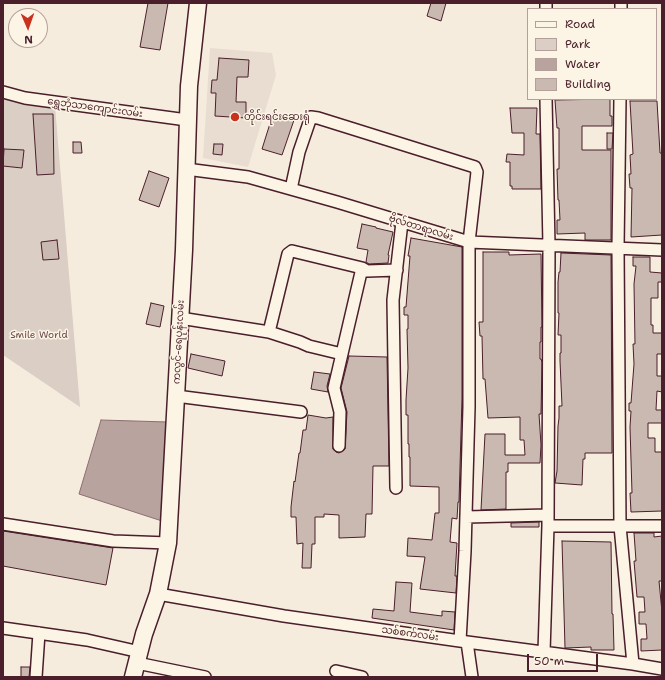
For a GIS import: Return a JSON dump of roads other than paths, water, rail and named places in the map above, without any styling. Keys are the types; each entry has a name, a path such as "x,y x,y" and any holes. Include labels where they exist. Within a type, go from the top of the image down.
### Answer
{"street":[{"name":"ကလွင်-ရေပုန်းလမ်း","path":"136,664 144,634 158,594 168,543 180,318 187,120 198,3"},
{"name":"ရွှေဘုံသာကျောင်းလမ်း","path":"3,92 26,98 187,120"},
{"path":"544,652 548,521 549,246 546,100"},
{"path":"620,100 618,248 620,526 633,664"},
{"path":"291,189 299,152 311,117 476,167 477,172 470,242 469,407 463,642 472,677"},
{"name":"ဗိုလ်တာရာလမ်း","path":"186,169 248,177 470,242 662,250"},
{"path":"396,488 393,300 402,222"},
{"path":"268,332 288,254 292,251 362,268 367,271 397,270"},
{"path":"339,446 340,412 334,388 362,268"},
{"path":"180,318 268,332 309,346 342,354"},
{"path":"176,396 301,412"},
{"path":"466,517 620,526 662,526"},
{"path":"3,524 113,541 168,543"},
{"name":"သစ်စက်လမ်း","path":"158,594 284,616 662,669"},
{"path":"3,628 87,640 136,664 205,677"},
{"path":"36,677 39,633"},
{"path":"336,671 362,677"}],"water":[{"path":"101,420 168,422 162,521 79,494"}],"place":[{"name":"တိုင်းရင်းဆေးရုံ","path":"235,117"}],"park label":[{"name":"Smile World","path":"39,335"}]}
